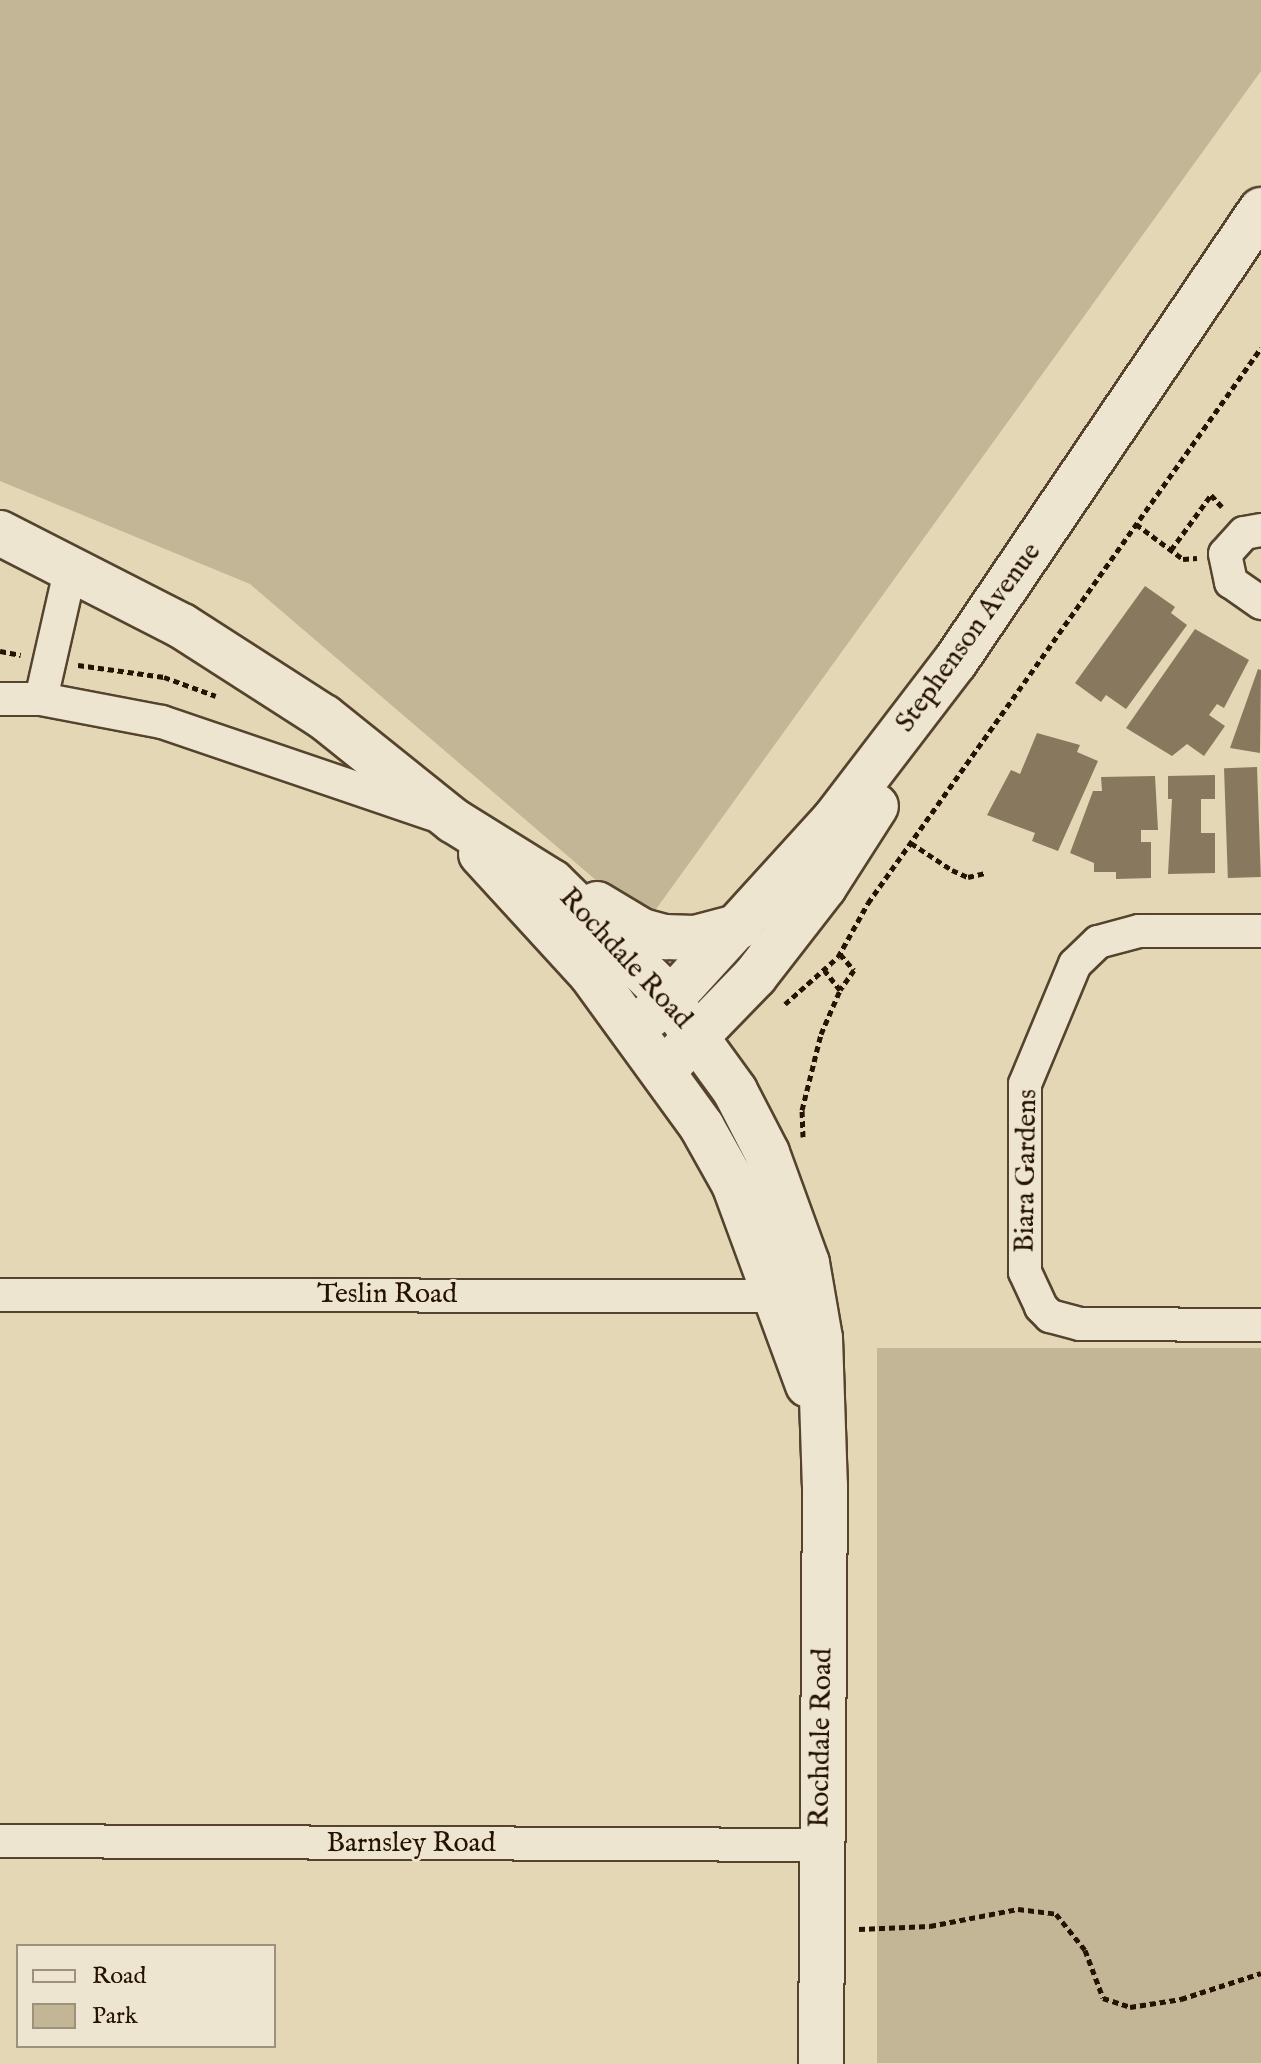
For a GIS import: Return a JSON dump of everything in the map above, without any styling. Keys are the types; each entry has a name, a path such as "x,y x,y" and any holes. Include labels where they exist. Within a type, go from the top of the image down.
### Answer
{"main road":[{"name":"Stephenson Avenue","path":"632,1029 670,1000 834,820 955,662 1261,210"},
{"name":"Stephenson Avenue","path":"663,1071 755,976 824,887 884,793 1133,456 1261,260"},
{"name":"Rochdale Road","path":"0,533 182,626 324,717 454,821 552,882 670,1000 699,1036 767,1153 807,1263 820,1338 818,1413 825,1485 821,2064"},
{"name":"Rochdale Road","path":"454,821 591,974 663,1071 734,1184 818,1413"},
{"path":"552,882 654,934 695,938 740,926"}],"street":[{"path":"1261,530 1244,533 1225,554 1231,582 1261,603"},
{"path":"41,699 71,567"},
{"name":"Rochdale Road","path":"0,699 41,699 162,722 454,821"},
{"name":"Biara Gardens","path":"1261,931 1139,931 1098,942 1075,964 1025,1084 1025,1272 1041,1307 1050,1316 1080,1324 1261,1325"},
{"name":"Teslin Road","path":"0,1295 775,1296"},
{"name":"Barnsley Road","path":"0,1841 821,1845"}],"path":[{"path":"780,1008 825,971 839,954 911,843 1261,348"},
{"path":"1171,550 1211,495 1224,504 1215,516"},
{"path":"1136,524 1183,559"},
{"path":"1189,552 1192,559"},
{"path":"911,843 960,873 985,873"},
{"path":"803,1146 802,1110 821,1034 840,990 854,970 839,954"},
{"path":"825,971 840,990"},
{"path":"846,1929 930,1926 1039,1909 1069,1924 1085,1950 1103,1998 1130,2007 1181,1999 1261,1973"}],"green space":[{"path":"0,0 1261,0 1261,71 646,923 250,584 0,481"},
{"path":"877,1348 1261,1348 1261,2063 877,2063"}],"building":[{"path":"1145,586 1175,607 1171,613 1187,625 1126,709 1106,695 1101,702 1075,683"},
{"path":"1195,629 1249,660 1224,708 1217,704 1209,715 1225,726 1204,756 1187,744 1172,756 1126,728"},
{"path":"1258,669 1261,670 1260,753 1230,748"},
{"path":"1037,733 1080,745 1077,752 1098,761 1058,851 1032,841 1035,833 987,815 1011,770 1020,774"},
{"path":"1257,767 1261,877 1228,878 1224,768"},
{"path":"1215,775 1215,799 1201,799 1201,833 1215,833 1215,873 1168,874 1172,799 1168,799 1168,776"},
{"path":"1155,776 1158,830 1141,830 1141,842 1151,842 1151,878 1116,879 1116,872 1094,872 1094,863 1070,853 1093,791 1102,791 1101,777"}]}
